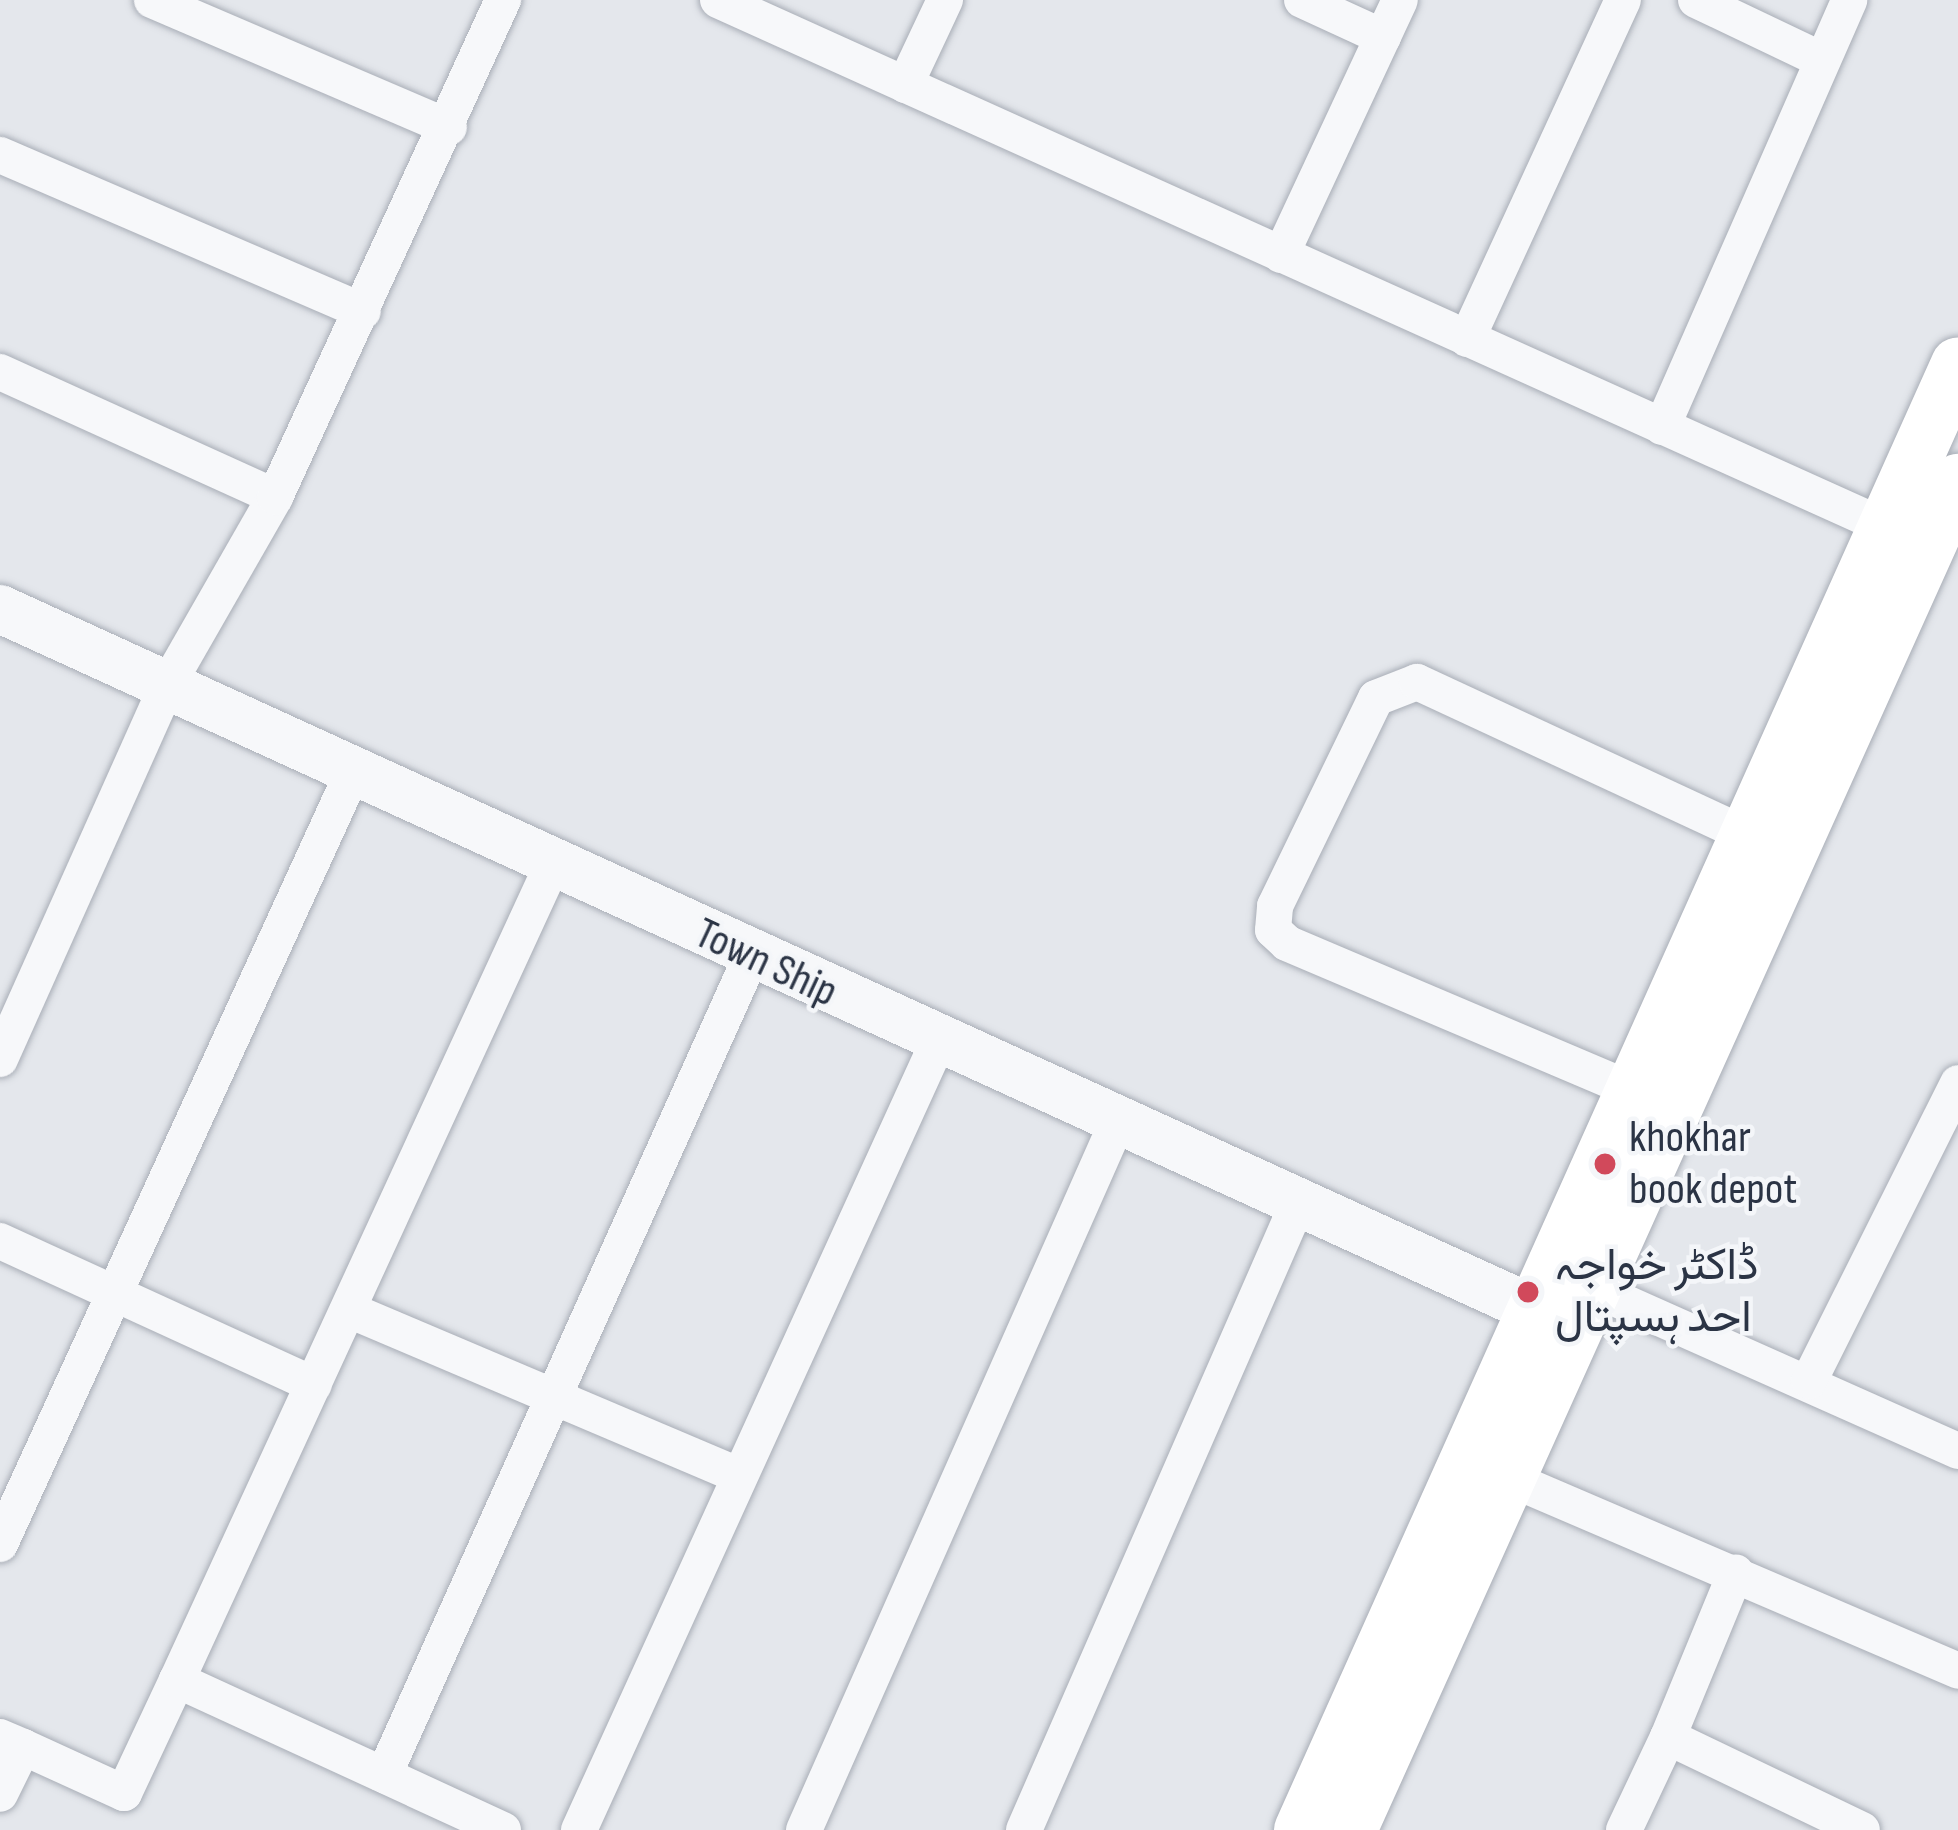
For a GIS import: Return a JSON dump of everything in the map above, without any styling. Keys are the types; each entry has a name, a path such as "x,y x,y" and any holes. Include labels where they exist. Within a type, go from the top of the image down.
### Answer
{"main road":[{"path":"1300,1830 1635,1091 1884,526 1955,378"},
{"path":"1350,1830 1505,1477 1958,481"}],"street":[{"path":"152,0 449,127"},
{"path":"0,1058 10,1006 168,684 275,497 449,127 503,0"},
{"path":"718,0 1884,526"},
{"path":"905,85 945,0"},
{"path":"1302,0 1383,37"},
{"path":"1282,255 1400,0"},
{"path":"1467,339 1623,0"},
{"path":"1696,0 1822,60"},
{"path":"1662,427 1849,0"},
{"path":"0,155 363,311"},
{"path":"0,372 275,497"},
{"name":"Town Ship","path":"0,609 554,860 751,957 1119,1118 1535,1310"},
{"path":"1635,1091 1287,943 1273,930 1275,906 1376,698 1417,682 1747,835"},
{"path":"0,1544 353,772"},
{"path":"0,1794 12,1742 124,1793 554,860"},
{"path":"384,1775 751,957"},
{"path":"579,1830 737,1474 938,1042"},
{"path":"1809,1382 1958,1083"},
{"path":"804,1830 1119,1118"},
{"path":"1024,1830 1297,1204"},
{"path":"0,1241 314,1385"},
{"path":"1592,1288 1958,1451"},
{"path":"349,1310 737,1474"},
{"path":"1505,1477 1958,1671"},
{"path":"1624,1830 1736,1573"},
{"path":"177,1680 502,1830"},
{"path":"1668,1736 1850,1827"}],"place":[{"name":"khokhar book depot","path":"1605,1164"},
{"name":"ڈاکٹر خواجہ احد ہسپتال","path":"1528,1292"}]}
